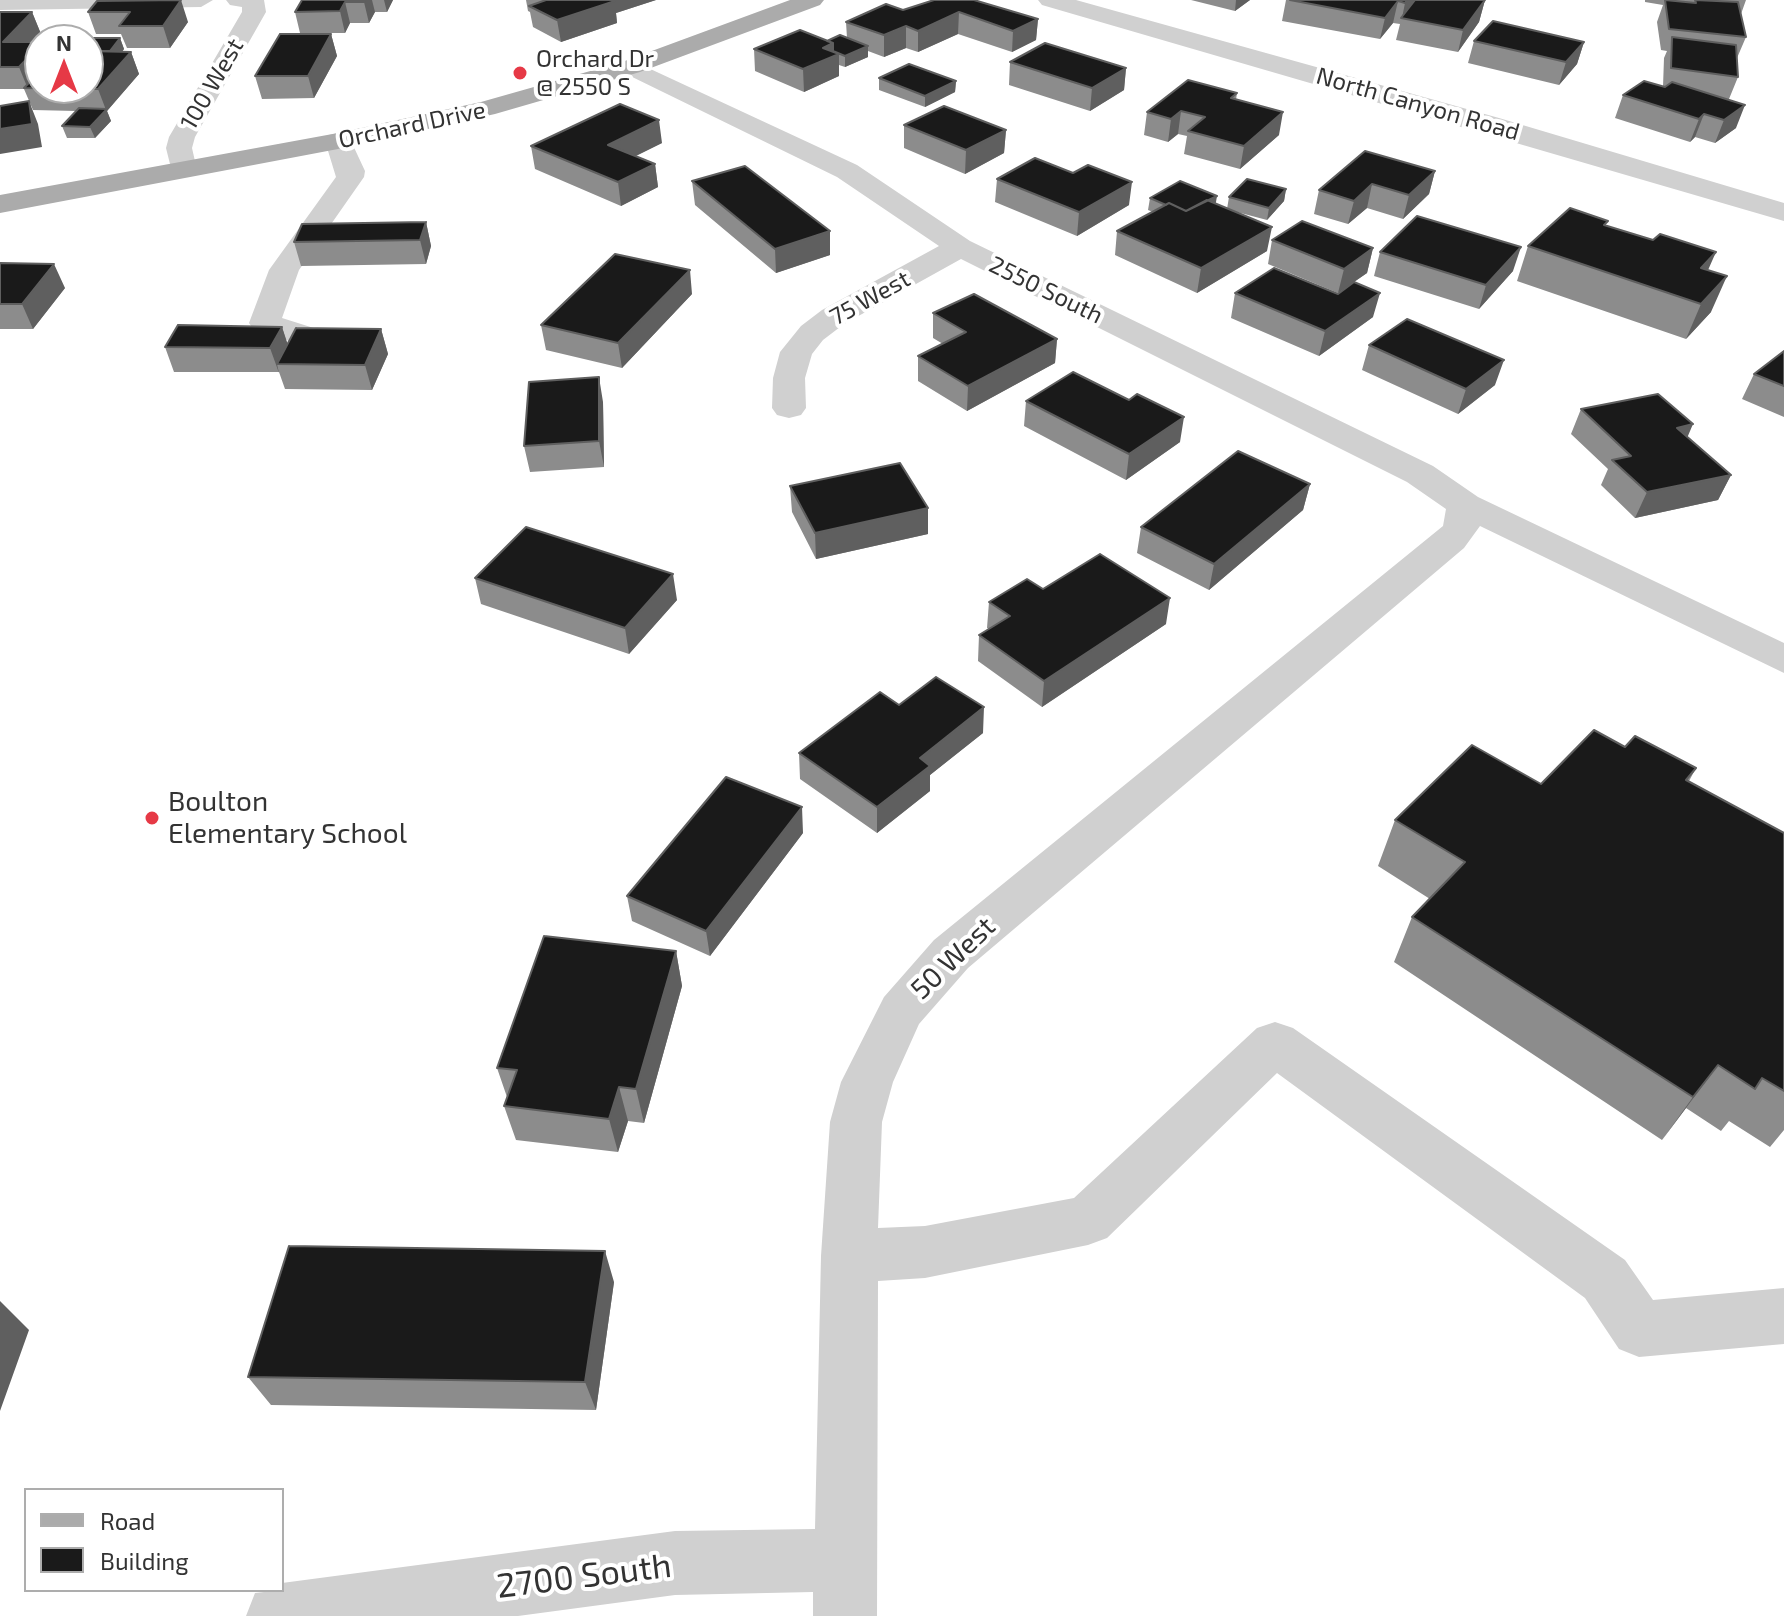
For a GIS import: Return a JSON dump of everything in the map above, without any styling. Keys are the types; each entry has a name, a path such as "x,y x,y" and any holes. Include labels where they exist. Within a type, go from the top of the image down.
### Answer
{"main road":[{"name":"Orchard Drive","path":"0,204 338,141 486,109 631,67 812,0"}],"street":[{"path":"0,3 201,0"},
{"path":"238,0 253,1"},
{"name":"North Canyon Road","path":"1050,0 1490,124 1784,212"},
{"name":"100 West","path":"183,170 179,148 182,137 254,12 253,1"},
{"name":"2550 South","path":"631,67 869,183 960,247 1420,474 1465,505 1784,659"},
{"path":"338,141 350,177 284,270 265,323 317,339 382,344"},
{"name":"75 West","path":"789,408 789,378 796,352 812,333 833,317 960,247"},
{"name":"50 West","path":"845,1588 849,1256 856,1122 867,1082 901,1011 924,981 951,954 1451,540 1461,529 1465,505"},
{"path":"849,1256 925,1252 1088,1220 1275,1043 1605,1279 1639,1329 1784,1316"},
{"name":"2700 South","path":"278,1616 675,1563 845,1588"}],"building":[{"path":"181,0 163,26 119,26 130,12 88,12 97,1"},
{"path":"302,0 365,0 345,2 340,11 295,12"},
{"path":"546,0 615,1 557,20 529,6"},
{"path":"934,0 974,0 1038,19 1013,31 959,12 918,31 906,26 884,35 846,22 886,4 903,10"},
{"path":"1290,0 1407,0 1405,3 1398,1 1385,18"},
{"path":"1415,0 1485,0 1463,30 1401,18"},
{"path":"1665,0 1738,2 1746,37 1669,29"},
{"path":"0,12 32,12 3,42 24,42 24,62 19,67 0,67"},
{"path":"1493,21 1584,42 1566,62 1474,41"},
{"path":"800,30 833,43 823,48 839,54 803,69 754,49"},
{"path":"280,34 331,34 308,76 255,76"},
{"path":"840,35 868,46 845,56 833,51 833,43 827,41"},
{"path":"1672,37 1736,45 1738,77 1671,68"},
{"path":"104,38 120,38 110,51 104,51"},
{"path":"1045,43 1126,68 1092,88 1010,62"},
{"path":"104,51 131,52 104,82"},
{"path":"909,64 956,81 925,96 879,78"},
{"path":"1188,80 1237,93 1231,98 1283,112 1244,146 1188,131 1205,117 1181,111 1171,119 1147,112"},
{"path":"1644,81 1665,87 1672,82 1745,105 1724,120 1704,114 1699,119 1623,95"},
{"path":"24,102 29,104 32,124 0,129 0,106"},
{"path":"620,104 659,120 608,145 655,164 618,182 531,146"},
{"path":"944,106 1006,130 966,150 904,125"},
{"path":"79,108 107,109 90,127 62,126"},
{"path":"1365,151 1435,171 1409,195 1372,184 1354,201 1319,190"},
{"path":"1035,158 1073,173 1088,165 1132,182 1079,212 997,179"},
{"path":"745,166 830,231 775,249 692,181"},
{"path":"1247,179 1286,189 1269,208 1229,197"},
{"path":"1180,181 1217,196 1186,211 1150,198"},
{"path":"1207,200 1272,227 1201,268 1117,231 1169,203 1186,211"},
{"path":"1570,208 1608,221 1604,225 1653,240 1660,234 1716,252 1701,268 1727,276 1701,304 1528,246"},
{"path":"1417,216 1521,247 1486,285 1380,252"},
{"path":"1302,221 1373,248 1344,269 1272,240"},
{"path":"426,222 420,240 294,242 302,224"},
{"path":"615,254 690,270 618,343 541,325"},
{"path":"0,263 54,264 22,304 0,304"},
{"path":"1274,268 1338,294 1354,282 1380,293 1325,331 1235,293"},
{"path":"974,294 1057,339 968,386 918,356 966,332 933,313"},
{"path":"1407,319 1504,360 1466,389 1369,345"},
{"path":"178,325 282,327 270,348 165,347"},
{"path":"296,328 381,329 365,365 277,364"},
{"path":"1784,351 1784,386 1754,374"},
{"path":"1073,372 1129,400 1137,394 1184,417 1129,454 1026,401"},
{"path":"599,377 599,441 524,446 529,382"},
{"path":"1658,394 1693,424 1677,428 1731,475 1647,492 1612,460 1631,456 1581,409"},
{"path":"1238,451 1310,484 1214,564 1141,527"},
{"path":"900,463 928,508 815,533 790,486"},
{"path":"526,527 673,574 625,628 475,578"},
{"path":"1100,554 1170,598 1044,681 979,635 1010,616 989,602 1027,579 1043,589"},
{"path":"936,677 984,707 920,758 930,766 877,807 799,753 880,692 899,705"},
{"path":"1594,730 1625,747 1635,736 1696,768 1686,780 1784,833 1784,1091 1762,1078 1755,1089 1718,1065 1693,1097 1412,917 1465,862 1395,820 1472,745 1541,784"},
{"path":"726,777 802,807 706,931 627,896"},
{"path":"544,936 676,951 636,1089 619,1087 609,1119 504,1106 517,1070 497,1068"},
{"path":"289,1246 605,1251 585,1382 248,1377"}],"place":[{"name":"Orchard Dr @ 2550 S","path":"520,73"},
{"name":"Boulton Elementary School","path":"152,818"}]}
